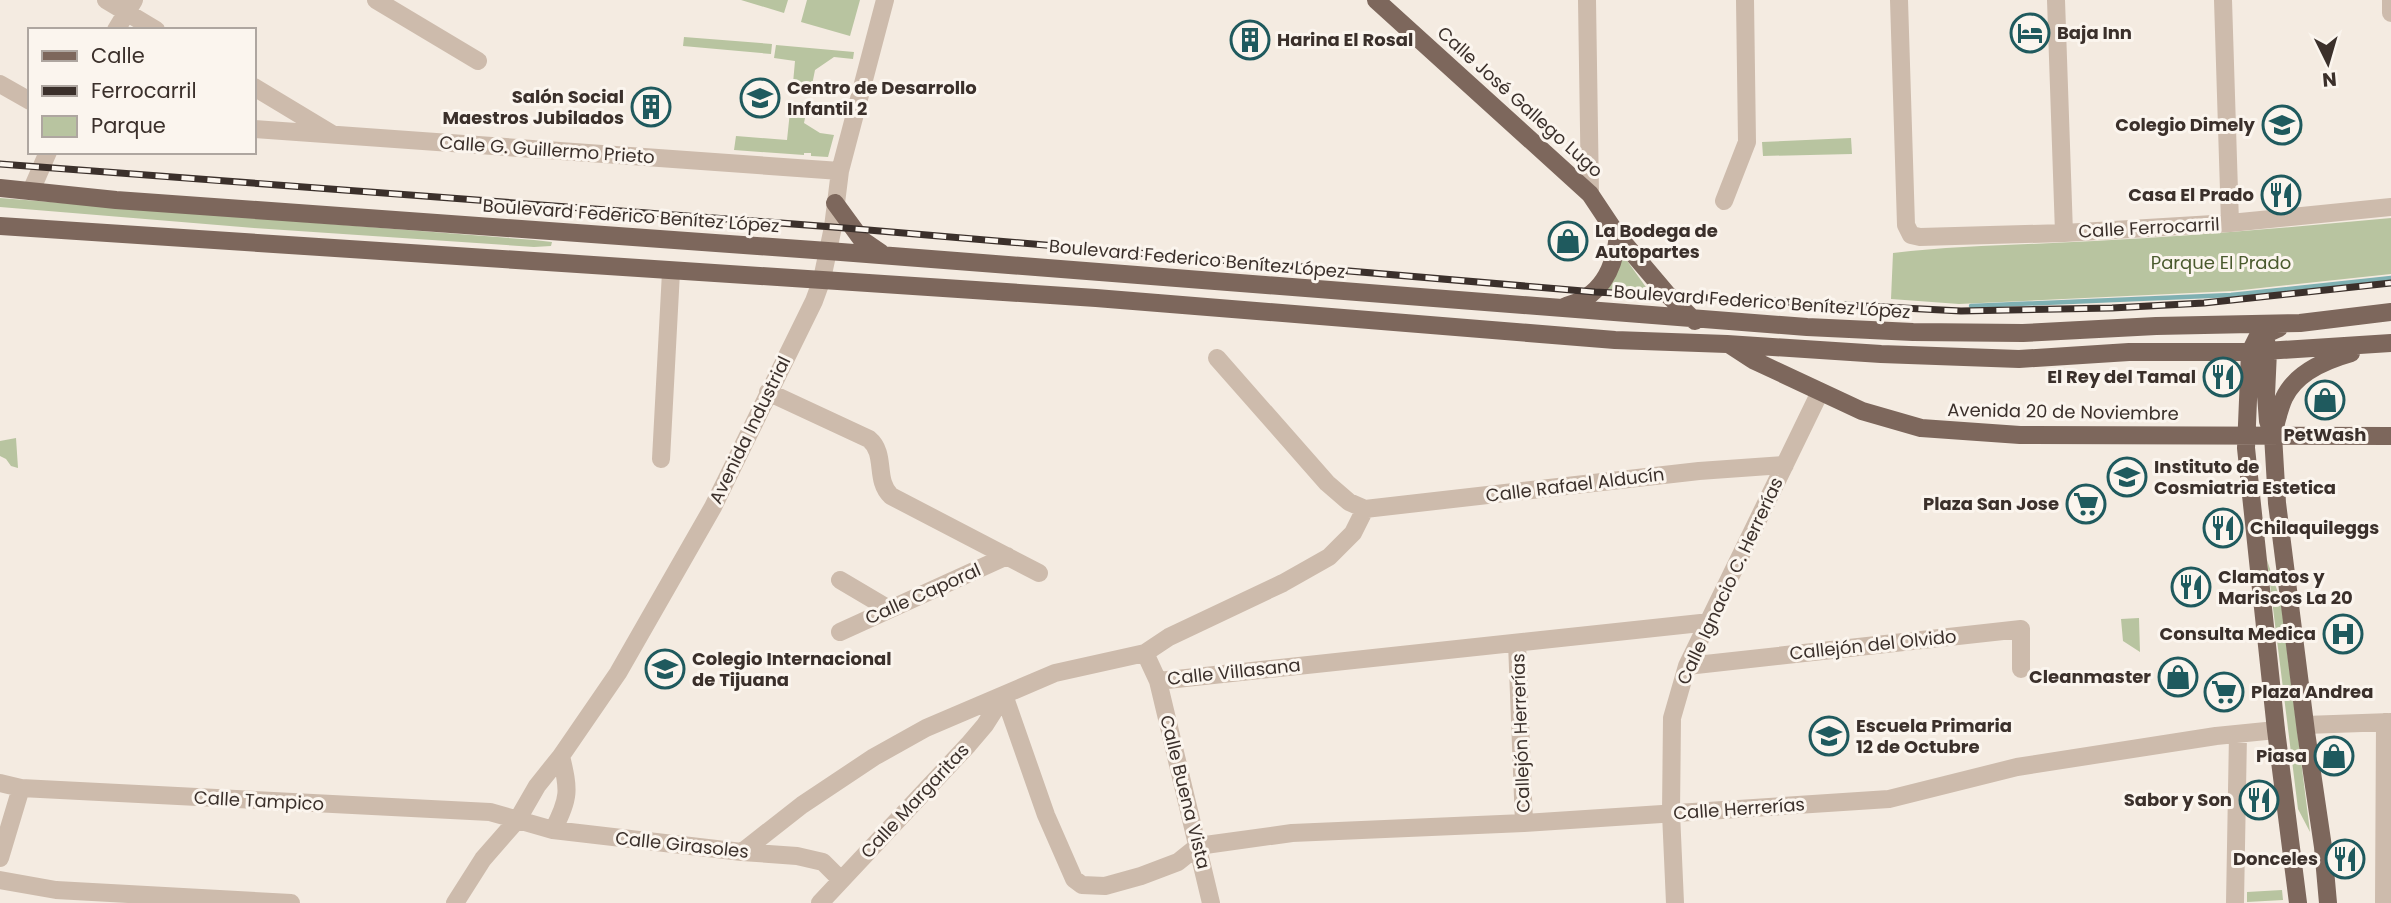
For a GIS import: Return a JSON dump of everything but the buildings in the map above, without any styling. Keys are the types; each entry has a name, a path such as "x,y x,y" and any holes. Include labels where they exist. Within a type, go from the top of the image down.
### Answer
{"main road":[{"name":"Calle José Gallego Lugo","path":"1376,0 1590,194 1618,236 1668,295 1692,319 1720,339"},
{"name":"Boulevard Federico Benítez López","path":"0,188 1807,327 2023,333 2300,323 2391,312"},
{"path":"835,203 862,240 884,255"},
{"path":"0,226 671,272 822,279 1228,308 1615,340 1720,339 1881,354 2019,359 2260,346 2384,344"},
{"path":"1554,309 1587,299 1595,292 1616,253 1618,236"},
{"path":"2260,346 2300,323"},
{"path":"2240,324 2260,346 2268,421 2273,435 2277,503 2323,847 2328,903"},
{"name":"Avenida 20 de Noviembre","path":"1720,339 1753,360 1862,411 1922,428 1955,432 2086,436 2391,436"},
{"path":"2273,435 2284,398 2294,382 2323,362 2384,344"},
{"path":"2260,346 2246,435 2276,730 2298,903"}],"street":[{"path":"106,0 130,6 154,28"},
{"path":"376,0 478,61"},
{"name":"Avenida Industrial","path":"455,903 483,859 518,819 537,786 600,701 638,638 713,507 814,302 822,279 833,227 840,171 885,0"},
{"path":"1587,0 1590,194"},
{"path":"1724,201 1747,142 1745,0"},
{"name":"Calle Ferrocarril","path":"1899,0 1908,231 1911,234 1920,237 2064,233 2230,223 2391,207"},
{"path":"2056,0 2064,233"},
{"path":"2223,0 2230,223"},
{"path":"2391,0 2391,13"},
{"path":"117,28 130,6"},
{"path":"0,84 28,100"},
{"path":"256,88 335,135"},
{"name":"Calle G. Guillermo Prieto","path":"256,129 840,171"},
{"path":"32,191 47,154"},
{"path":"661,459 671,272"},
{"path":"741,852 802,805 874,757 926,728 1055,673 1145,653 1169,637 1283,583 1329,557 1353,533 1365,509 1349,502 1327,484 1217,358"},
{"path":"768,392 876,444 882,484 891,496 1039,573"},
{"name":"Calle Ignacio C. Herrerías","path":"1675,903 1671,814 1672,718 1687,666 1820,392"},
{"name":"Calle Rafael Alducín","path":"1365,509 1699,471 1785,465"},
{"name":"Calle Caporal","path":"839,632 1007,556"},
{"path":"839,580 889,609"},
{"name":"Calle Villasana","path":"1145,653 1158,681 1710,622"},
{"name":"Callejón del Olvido","path":"1687,666 2021,629 2021,669"},
{"name":"Callejón Herrerías","path":"1517,643 1524,823"},
{"name":"Calle Buena Vista","path":"1158,681 1211,903"},
{"path":"1004,695 1046,815 1074,879 1082,885 1105,887 1178,862 1198,846"},
{"name":"Calle Margaritas","path":"820,903 968,745 985,725 1004,695"},
{"path":"2305,725 2388,722 2385,903"},
{"name":"Calle Herrerías","path":"1198,846 1292,833 1524,823 1889,799 2017,767 2276,730"},
{"path":"2235,903 2238,734"},
{"path":"553,830 564,811 569,788 561,755"},
{"name":"Calle Tampico","path":"0,783 21,788 490,812 518,819"},
{"path":"0,858 21,788"},
{"name":"Calle Girasoles","path":"518,819 553,830 797,856 822,862 841,880"},
{"path":"0,880 56,890 291,903"}],"green space":[{"path":"741,0 788,0 784,13"},
{"path":"807,0 860,0 850,36 801,22"},
{"path":"684,37 772,44 771,54 683,46"},
{"path":"776,45 854,52 853,59 834,57 815,70 810,95 792,94 795,61 774,58"},
{"path":"791,102 808,103 804,123 820,133 834,135 828,157 811,156 811,153 804,155 734,150 736,136 787,140"},
{"path":"2265,119 2302,119 2302,133 2265,134"},
{"path":"1851,138 1852,154 1763,156 1762,142"},
{"path":"0,198 552,242 551,246 534,247 254,228 0,207"},
{"name":"Parque El Prado","path":"2391,218 2391,274 2233,291 1959,304 1891,299 1893,253 2169,237"},
{"path":"1623,255 1648,290 1602,289"},
{"path":"16,438 18,468 11,466 0,456 0,441"},
{"path":"2267,560 2281,602 2310,832 2298,809"},
{"path":"2139,618 2140,652 2123,641 2121,619"},
{"path":"2282,890 2283,900 2247,902 2247,892"}],"waterway":[{"path":"1971,306 2231,295 2391,278"}],"railway":[{"path":"0,164 833,227 1595,292 1961,311 2204,303 2391,283"}],"place":[{"name":"Baja Inn","path":"2030,33"},
{"name":"Harina El Rosal","path":"1250,40"},
{"name":"Centro de Desarrollo Infantil 2","path":"760,98"},
{"name":"Salón Social Maestros Jubilados","path":"651,107"},
{"name":"Colegio Dimely","path":"2282,125"},
{"name":"Casa El Prado","path":"2281,195"},
{"name":"La Bodega de Autopartes","path":"1568,241"},
{"name":"El Rey del Tamal","path":"2223,377"},
{"name":"PetWash","path":"2325,400"},
{"name":"Instituto de Cosmiatria Estetica","path":"2127,477"},
{"name":"Plaza San Jose","path":"2086,504"},
{"name":"Chilaquileggs","path":"2223,528"},
{"name":"Clamatos y Mariscos La 20","path":"2191,587"},
{"name":"Consulta Medica","path":"2343,634"},
{"name":"Colegio Internacional de Tijuana","path":"665,669"},
{"name":"Cleanmaster","path":"2178,677"},
{"name":"Plaza Andrea","path":"2224,692"},
{"name":"Escuela Primaria 12 de Octubre","path":"1829,736"},
{"name":"Piasa","path":"2334,756"},
{"name":"Sabor y Son","path":"2259,800"},
{"name":"Donceles","path":"2345,859"}]}
